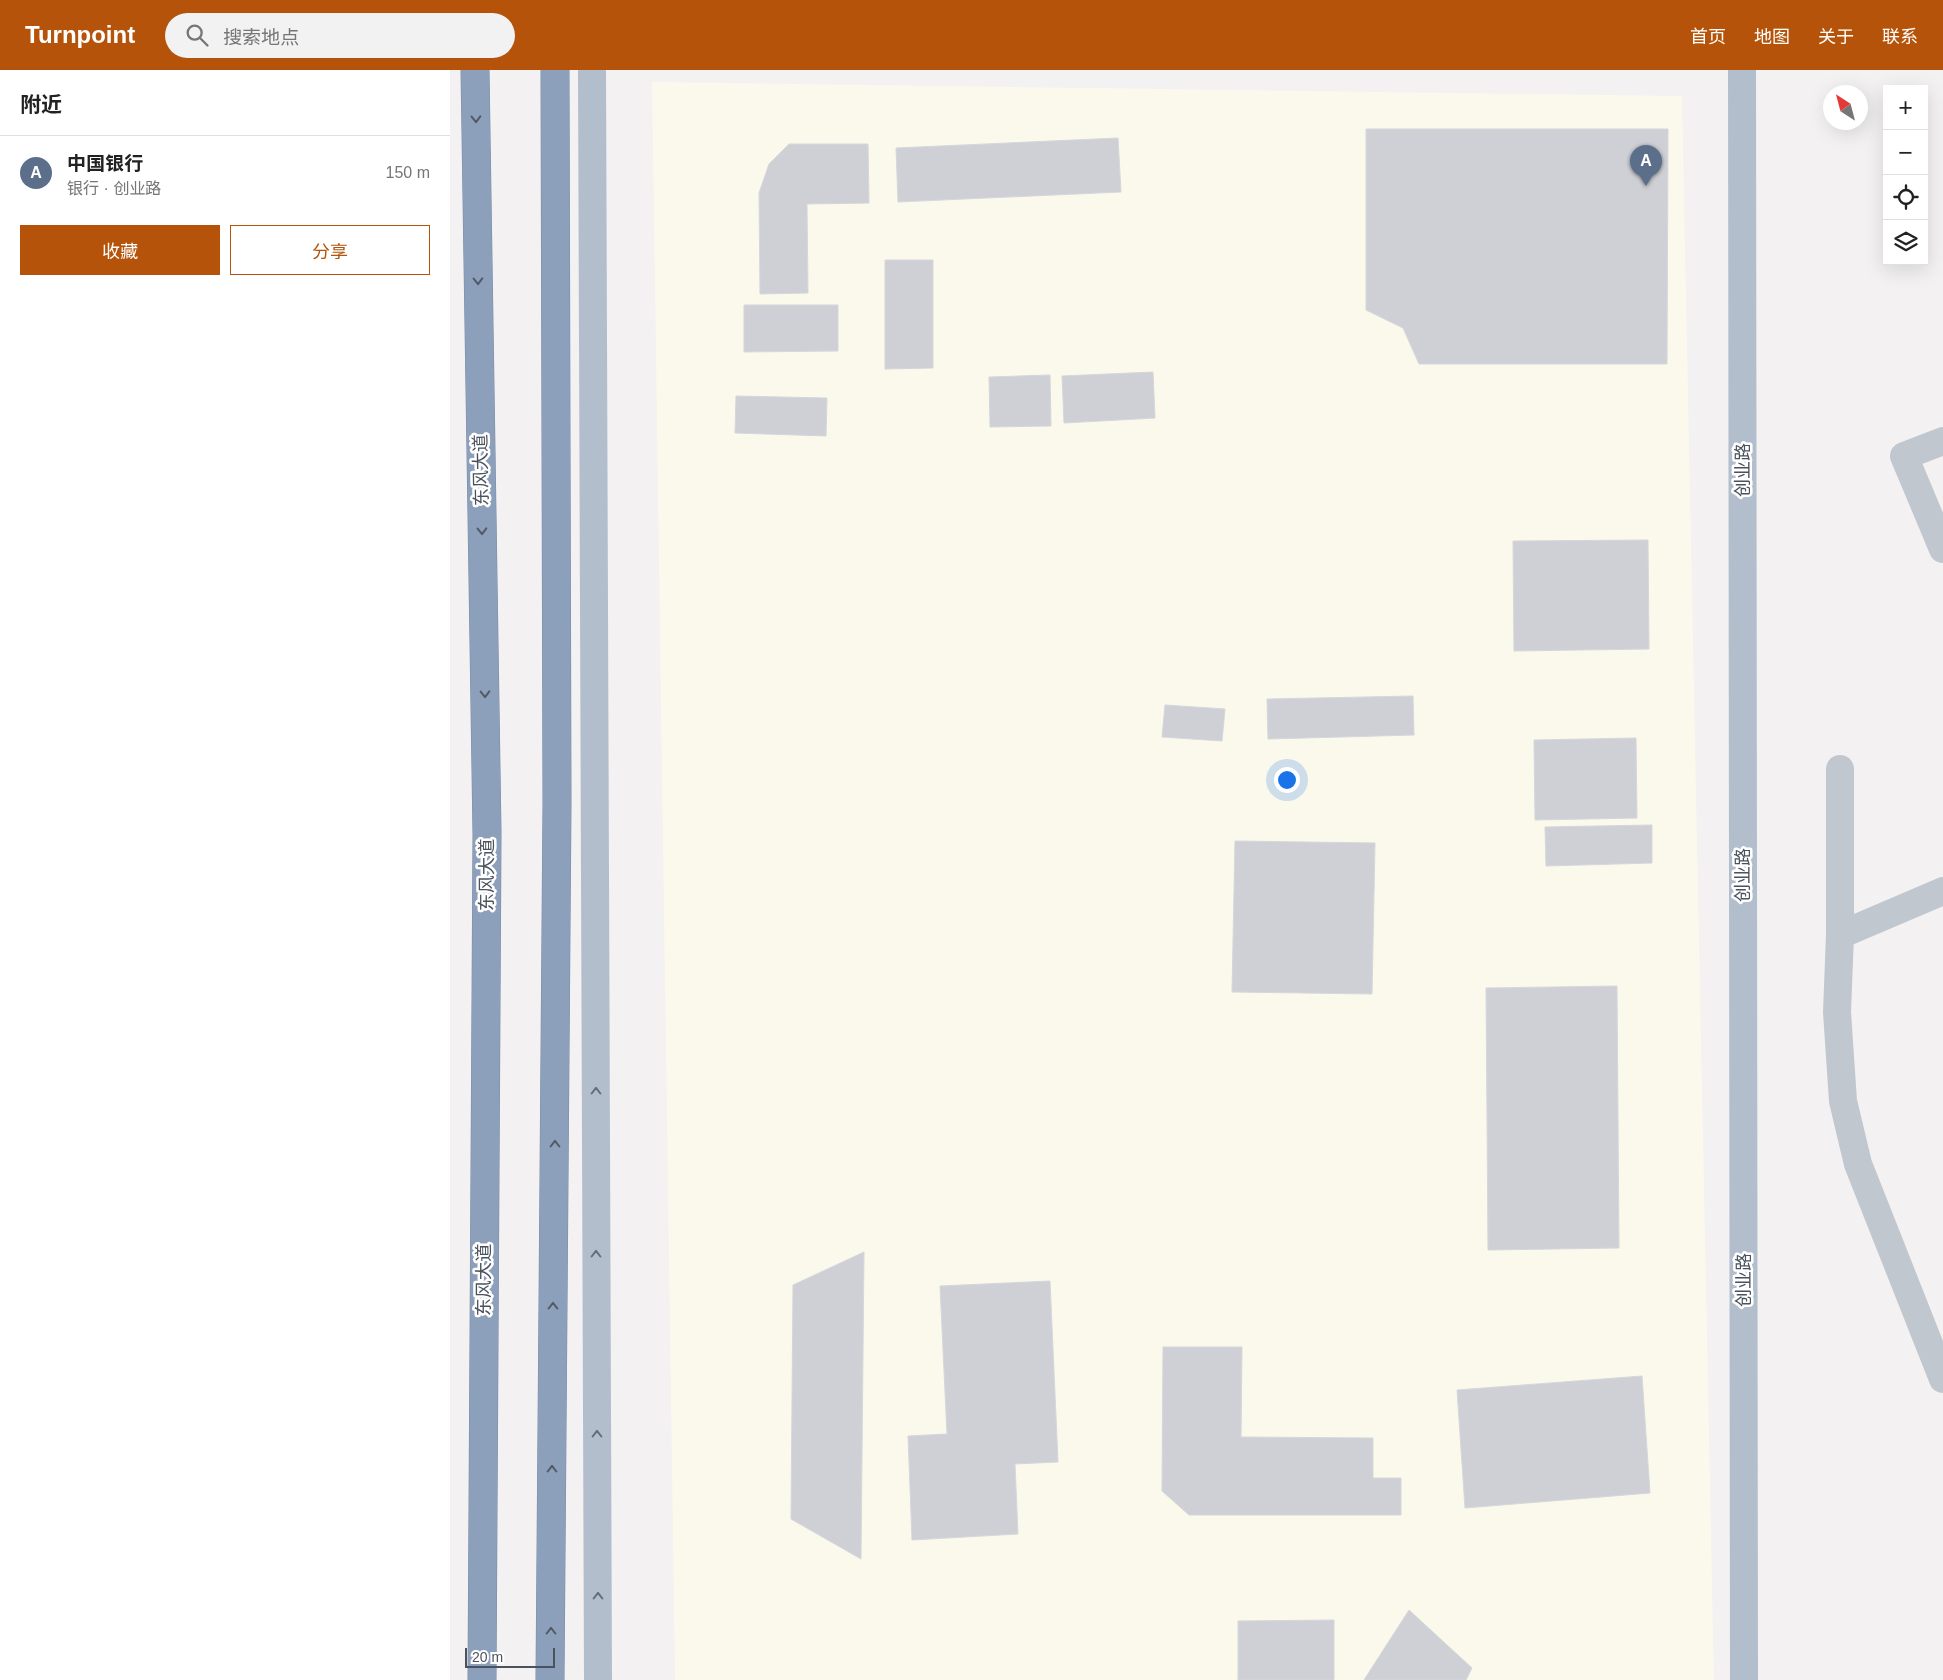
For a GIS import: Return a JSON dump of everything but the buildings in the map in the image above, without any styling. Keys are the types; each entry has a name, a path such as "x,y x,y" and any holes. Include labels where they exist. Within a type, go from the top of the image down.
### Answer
{"highway":[{"name":"东风大道","path":"475,70 487,833 482,1680"},
{"path":"550,1680 557,803 556,70"}],"main road":[{"path":"592,70 598,1680"},
{"name":"创业路","path":"1742,70 1744,1680"}],"lane":[{"path":"1943,441 1904,456 1943,549"},
{"path":"1840,769 1840,935 1837,1012 1842,1101 1858,1164 1943,1379"},
{"path":"1840,935 1943,891"}],"shaded area":[{"path":"652,82 1682,96 1714,1680 675,1680"}],"place":[{"name":"中国银行","path":"1646,186"}]}
